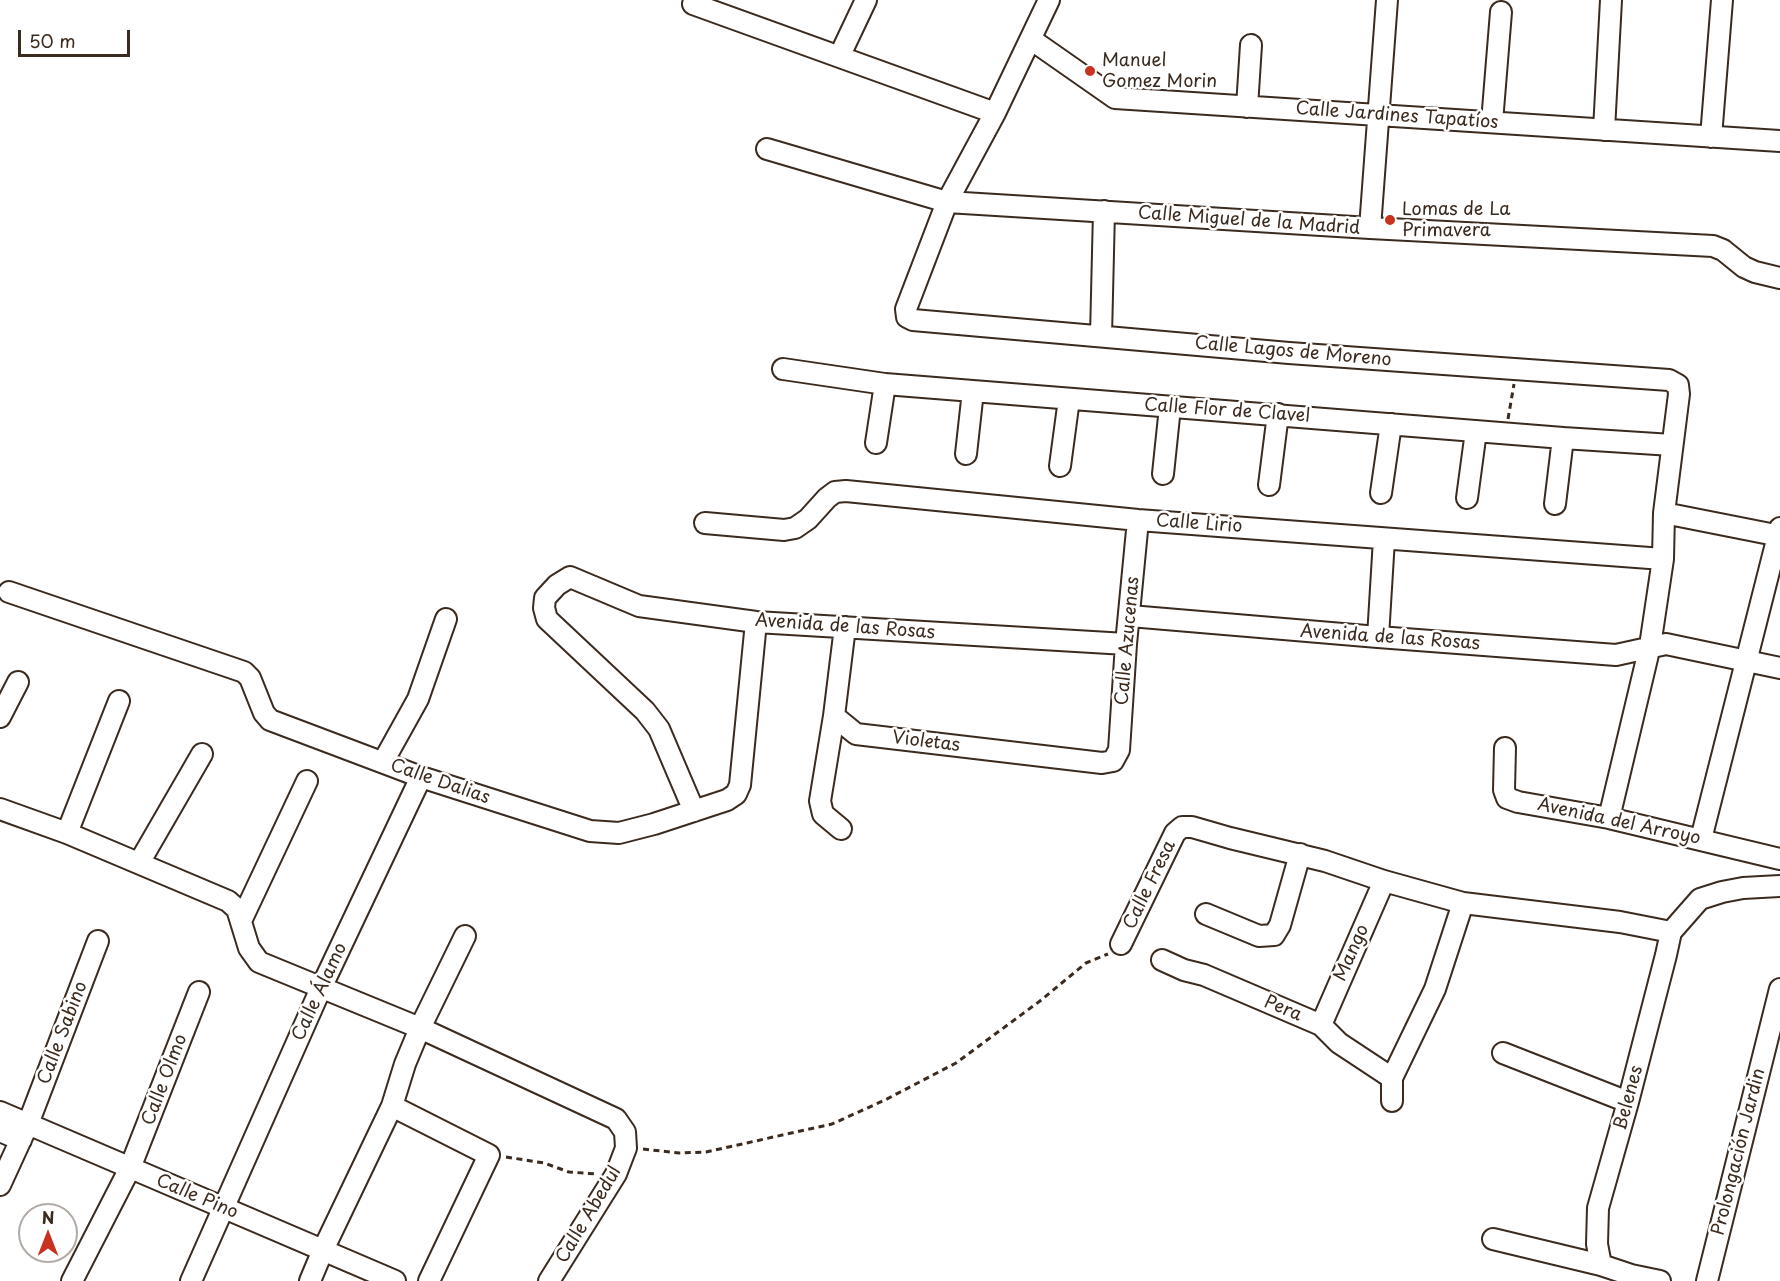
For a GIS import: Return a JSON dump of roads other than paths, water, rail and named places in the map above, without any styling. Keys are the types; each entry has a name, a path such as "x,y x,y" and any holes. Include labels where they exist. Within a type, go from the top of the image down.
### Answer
{"street":[{"path":"840,55 866,0"},
{"path":"948,202 1032,40 1049,0"},
{"path":"1370,228 1387,0"},
{"path":"1604,130 1611,0"},
{"path":"1711,137 1722,0"},
{"path":"693,4 840,55 995,113"},
{"path":"1492,122 1501,12"},
{"name":"Calle Jardines Tapatíos","path":"1032,40 1115,98 1780,141"},
{"path":"1247,106 1251,45"},
{"name":"Calle Miguel de la Madrid","path":"767,148 948,202 1713,246 1723,250 1744,267 1780,278"},
{"name":"Calle Lagos de Moreno","path":"948,202 906,309 908,317 913,320 1289,353 1669,380 1678,385 1679,394 1672,445"},
{"path":"1101,336 1104,212"},
{"name":"Calle Flor de Clavel","path":"783,369 885,384 1672,445"},
{"path":"876,443 885,384"},
{"path":"966,454 973,391"},
{"path":"1060,466 1069,399"},
{"path":"1163,474 1170,406"},
{"path":"1269,485 1278,414"},
{"path":"1381,493 1391,424"},
{"path":"1467,498 1476,431"},
{"path":"1555,504 1563,438"},
{"path":"1609,818 1650,646 1663,559 1664,513 1672,445"},
{"name":"Calle Lirio","path":"705,523 784,530 795,528 808,519 835,492 846,491 1138,520 1663,559"},
{"path":"1664,513 1779,534 1701,839"},
{"name":"Calle Azucenas","path":"1113,761 1119,750 1138,520"},
{"path":"1378,638 1384,538"},
{"name":"Avenida de las Rosas","path":"694,811 659,729 645,711 546,619 545,598 556,585 570,577 639,606 756,621 1126,644"},
{"name":"Calle Dalias","path":"9,592 244,672 250,678 264,714 270,720 421,777 591,831 620,833 727,800 736,794 740,785 756,621"},
{"name":"Avenida de las Rosas","path":"1130,616 1378,638 1616,655 1666,644 1780,668"},
{"path":"382,762 418,699 446,619"},
{"path":"841,829 823,814 820,801 834,716 844,627"},
{"path":"0,717 18,682"},
{"path":"67,832 119,701"},
{"name":"Violetas","path":"834,716 856,734 1102,763 1113,761"},
{"name":"Avenida del Arroyo","path":"1505,748 1504,790 1507,798 1518,802 1609,818 1780,859"},
{"path":"139,863 202,754"},
{"name":"Calle Álamo","path":"191,1281 321,988 421,777"},
{"path":"241,921 307,781"},
{"path":"0,809 67,832 228,901 237,909 249,948 258,962 420,1028"},
{"name":"Calle Fresa","path":"1121,944 1175,833 1182,827 1192,827 1300,854"},
{"path":"1206,914 1259,936 1274,935 1280,926 1300,854 1463,903 1620,922 1671,932 1700,899 1743,888 1780,886"},
{"name":"Mango","path":"1321,1025 1384,881"},
{"path":"1392,1101 1392,1078 1435,989 1463,903"},
{"name":"Belenes","path":"1601,1265 1597,1244 1598,1208 1628,1102 1671,932"},
{"path":"310,1281 392,1106 405,1064 420,1028 465,936"},
{"name":"Calle Sabino","path":"0,1185 25,1132 98,941"},
{"name":"Pera","path":"1162,960 1184,970 1204,975 1321,1025 1339,1043 1392,1078"},
{"name":"Prolongación Jardin","path":"1707,1281 1780,989"},
{"name":"Calle Olmo","path":"72,1281 130,1168 199,992"},
{"name":"Calle Abedul","path":"420,1028 616,1119 625,1132 626,1148 616,1174 549,1281"},
{"path":"1503,1053 1628,1102"},
{"path":"392,1106 489,1155 429,1281"},
{"name":"Calle Pino","path":"0,1112 25,1132 130,1168 395,1281"},
{"path":"0,1131 25,1132"},
{"path":"1493,1239 1601,1265 1630,1278 1660,1281"}],"place":[{"name":"Manuel Gomez Morin","path":"1090,71"},
{"name":"Lomas de La Primavera","path":"1390,220"}]}
